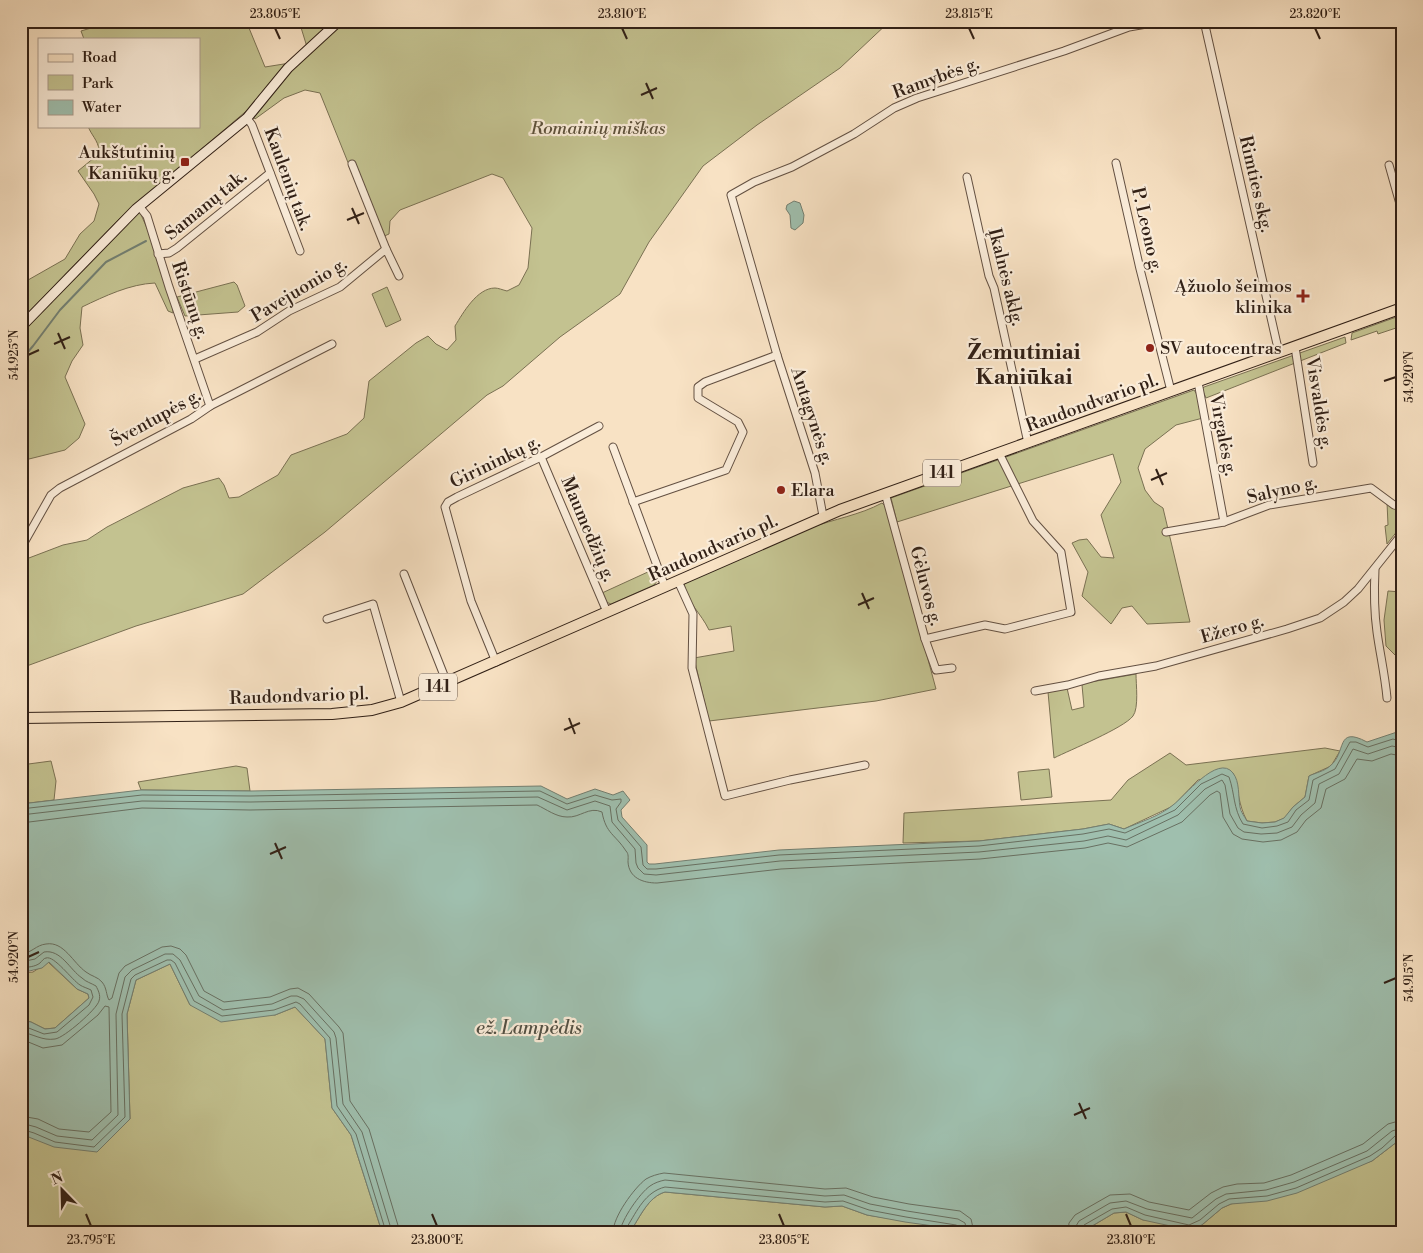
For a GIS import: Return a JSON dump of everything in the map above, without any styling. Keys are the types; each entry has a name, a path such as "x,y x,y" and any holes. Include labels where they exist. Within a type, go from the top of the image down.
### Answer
{"main road":[{"name":"Raudondvario pl.","path":"21,718 332,714 372,710 401,702 496,662 824,516 1402,308"}],"street":[{"path":"21,327 139,206 247,118 288,68 339,21"},
{"name":"Ramybės g.","path":"731,195 754,182 792,167 854,134 894,108 917,98 1064,51 1129,27 1164,21"},
{"name":"Rimties skg.","path":"1204,21 1279,353"},
{"name":"Kaulenių tak.","path":"247,118 252,125 300,251"},
{"name":"P. Leono g.","path":"1116,163 1140,269 1171,391"},
{"path":"352,164 386,249 399,276"},
{"path":"1389,165 1402,211"},
{"name":"Samanų tak.","path":"158,254 169,253 177,248 270,173"},
{"name":"Įkalnės aklg.","path":"967,177 989,276 994,288 1028,443"},
{"name":"Antagynės g.","path":"731,195 777,355 815,474 824,516"},
{"name":"Ristūnų g.","path":"139,206 147,216 158,254 210,406"},
{"name":"Pavejuonio g.","path":"195,359 257,332 289,311 340,287 386,249"},
{"name":"Šventupės g.","path":"21,548 51,495 60,488 191,419 210,406 332,344"},
{"name":"Visvaldės g.","path":"1295,347 1313,463"},
{"name":"Antagynės g.","path":"633,502 726,470 743,432 738,422 698,398 698,386 777,355"},
{"name":"Virgalės g.","path":"1198,382 1224,522"},
{"name":"Girininkų g.","path":"496,662 471,601 445,507 448,502 456,497 541,457 599,426"},
{"path":"614,447 665,586"},
{"path":"925,639 985,625 1005,629 1071,612 1061,552 1033,521 999,453"},
{"name":"Maumedžių g.","path":"541,457 607,612"},
{"name":"Salyno g.","path":"1166,532 1224,522 1269,505 1371,488 1394,505 1402,507"},
{"name":"Gėluvos g.","path":"886,493 925,639 936,670 952,668"},
{"name":"Ežero g.","path":"1035,691 1068,685 1099,676 1156,666 1320,618 1344,602 1375,568 1402,534"},
{"path":"1375,568 1374,597 1377,632 1385,670 1387,698"},
{"path":"404,574 447,683"},
{"path":"678,581 693,614 692,668 725,796 790,780 865,765"},
{"path":"327,619 373,604 401,702"}],"green space":[{"path":"114,21 249,21 249,28 265,67 290,63 251,107 119,219 21,320 21,284 65,259 80,234 94,221 99,204 78,171 95,157 99,150 89,128 200,128 200,38 84,38 81,31"},
{"path":"299,21 335,21 307,47"},
{"name":"Romainių miškas","path":"345,21 890,21 840,68 757,125 703,166 649,242 620,294 560,337 503,386 487,395 325,532 243,594 136,626 24,667 21,666 21,561 63,545 87,540 107,527 183,488 219,478 229,498 239,497 278,475 291,455 347,434 364,418 369,381 416,343 428,336 436,344 447,350 456,340 455,326 471,302 488,289 496,288 507,291 519,285 528,268 532,228 503,178 492,174 400,210 390,221 389,234 382,237 349,165 320,93 305,90 284,98 255,119 253,116 292,69"},
{"path":"139,210 150,235 173,307 173,313 168,311 155,283 127,288 82,307 80,328 83,345 72,361 65,377 85,424 79,438 65,450 21,461 21,330"},
{"path":"234,282 245,306 238,312 185,316 177,297"},
{"path":"387,287 401,320 386,327 372,294"},
{"path":"1402,315 1402,326 1378,334 1377,331 1351,340 1352,333"},
{"path":"1345,337 1346,343 1206,398 1202,389 1204,387"},
{"path":"1194,390 1198,396 1203,418 1176,425 1145,449 1138,468 1145,490 1154,502 1163,508 1190,622 1147,624 1132,606 1122,608 1111,624 1082,596 1088,572 1072,543 1087,539 1101,557 1114,558 1101,515 1121,482 1113,454 897,522 891,498"},
{"path":"1387,502 1402,510 1402,525 1387,544 1385,526 1388,525"},
{"path":"882,503 887,508 936,689 876,701 709,721 694,658 734,651 731,626 709,630 691,602 684,583 810,528 865,511"},
{"path":"655,567 658,580 654,585 611,604 606,602 602,593"},
{"path":"1388,591 1402,592 1402,659 1400,660 1386,646 1384,620"},
{"path":"1136,674 1137,702 1133,716 1128,721 1108,732 1054,758 1048,692 1067,688 1072,710 1084,707 1082,685 1085,683"},
{"path":"1325,748 1340,751 1331,766 1309,776 1305,797 1293,807 1285,818 1275,822 1247,821 1233,773 1198,780 1173,806 1124,829 1109,824 1083,829 979,841 903,843 904,813 1111,800 1128,780 1170,753 1186,765"},
{"path":"51,761 56,781 54,800 21,804 21,765"},
{"path":"236,766 247,768 250,791 141,790 138,782"},
{"path":"1049,769 1052,797 1021,800 1018,772"},
{"path":"48,962 77,989 88,994 89,998 55,1028 45,1029 31,1022 21,1020 21,973 33,972"},
{"path":"170,964 190,1005 275,1015 295,1007 325,1039 332,1108 351,1135 382,1232 21,1232 21,1134 32,1137 130,1119 127,1014 136,980"},
{"path":"1402,1138 1402,1232 1082,1232 1114,1213 1126,1212 1143,1220 1203,1224 1222,1208 1231,1204 1372,1161"},
{"path":"665,1192 825,1207 842,1206 867,1215 976,1232 630,1232 649,1203"}],"water":[{"path":"794,201 800,203 804,215 803,223 795,230 791,228 790,215 786,209 787,205"},
{"name":"ež. Lampėdis","path":"1397,732 1402,740 1402,1138 1372,1161 1297,1193 1267,1201 1231,1204 1222,1208 1196,1229 1189,1230 1143,1220 1126,1212 1114,1213 1082,1232 976,1232 867,1215 842,1206 825,1207 665,1192 649,1203 630,1232 382,1232 351,1135 332,1108 325,1039 295,1007 275,1015 221,1022 190,1005 170,964 136,980 127,1014 130,1119 97,1152 54,1147 21,1134 21,1020 31,1022 45,1029 55,1028 89,998 88,994 77,989 49,962 42,968 21,973 21,804 141,790 250,791 541,786 567,799 595,789 613,795 623,791 630,800 621,810 622,817 647,845 647,862 655,864 779,850 979,841 1083,829 1109,824 1124,829 1168,809 1210,772 1227,768 1235,777 1238,785 1240,809 1247,821 1275,822 1284,818 1305,797 1309,776 1323,771 1335,761 1346,739 1350,737 1357,738 1367,742"}],"waterway":[{"path":"21,360 60,310 106,262 146,241"}],"place":[{"name":"Aukštutinių Kaniūkų g.","path":"185,162"},
{"name":"Ąžuolo šeimos klinika","path":"1303,296"},
{"name":"SV autocentras","path":"1150,348"},
{"name":"Elara","path":"781,490"}],"district":[{"name":"Žemutiniai Kaniūkai","path":"1024,365"}]}
